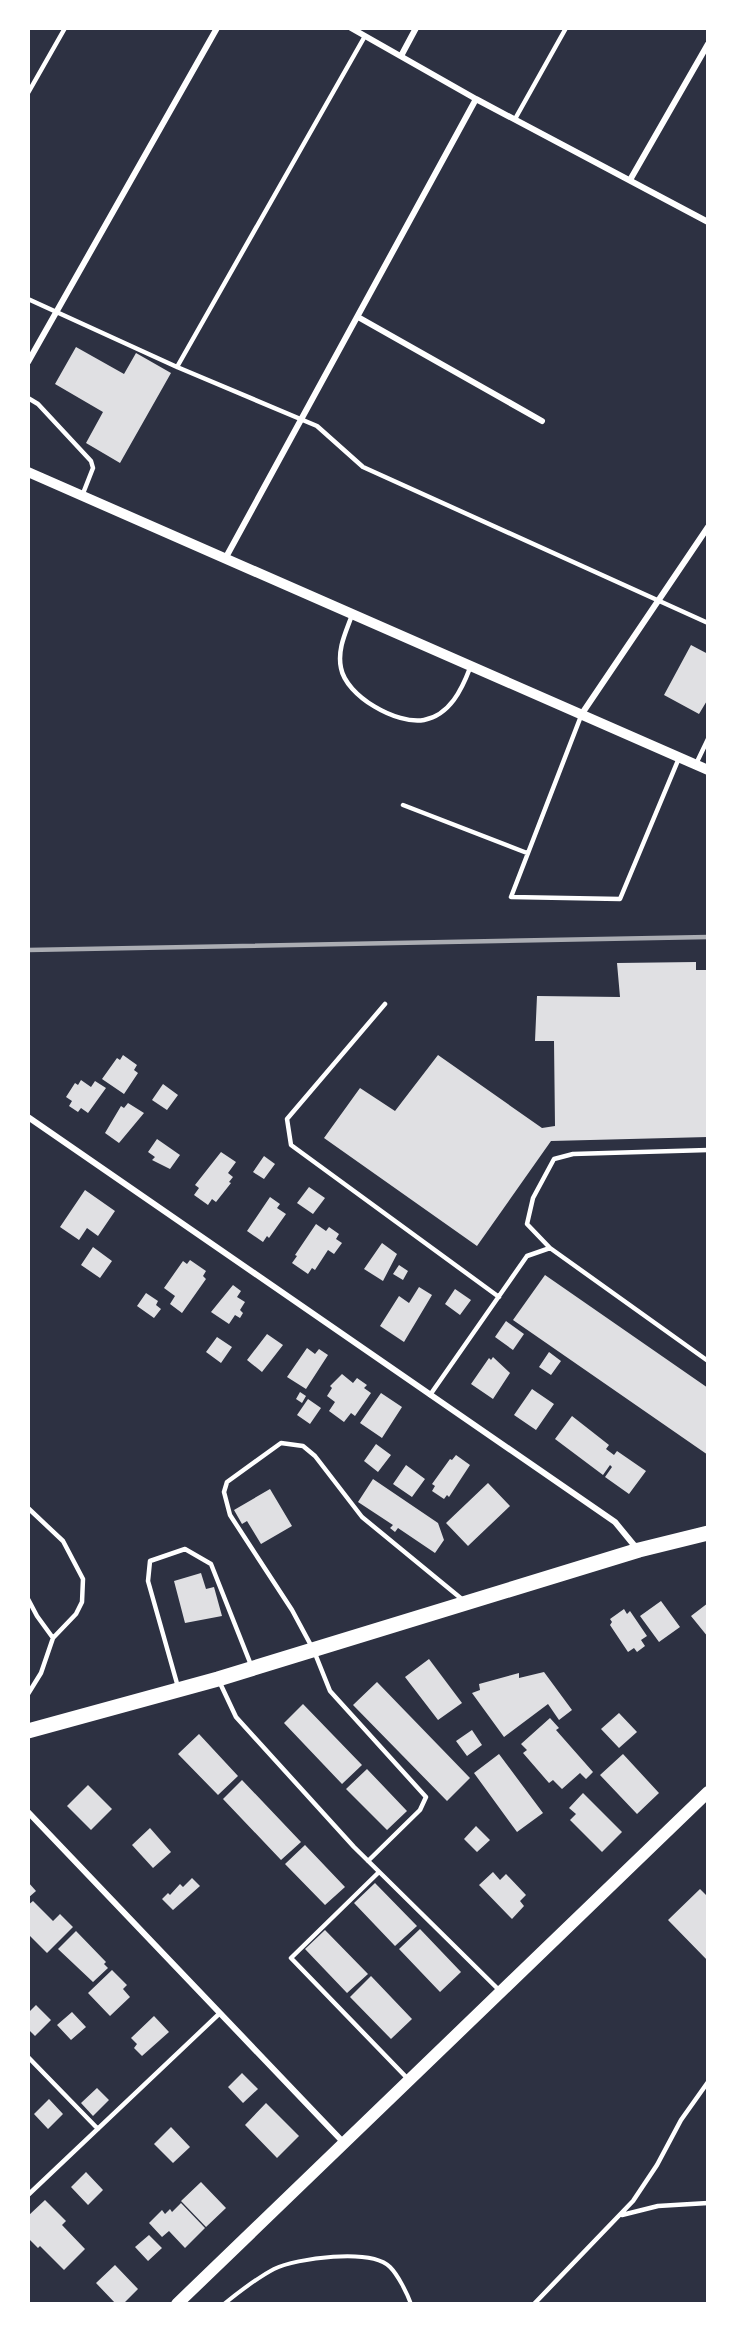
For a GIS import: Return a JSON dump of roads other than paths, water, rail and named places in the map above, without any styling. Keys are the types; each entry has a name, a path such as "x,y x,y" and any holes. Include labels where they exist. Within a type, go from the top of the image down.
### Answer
{"main road":[{"path":"28,1731 218,1679 468,1605 639,1550 708,1533"},
{"path":"177,2304 708,1792"}],"street":[{"path":"28,362 217,28"},
{"path":"351,28 476,99 708,222"},
{"path":"401,56 416,28"},
{"path":"630,180 708,44"},
{"path":"225,559 299,419 358,317 476,99"},
{"path":"358,317 542,421"},
{"path":"28,472 580,716 708,770"},
{"path":"580,716 708,527"},
{"path":"28,1117 615,1522 639,1550"},
{"path":"28,1812 344,2143"}],"lane":[{"path":"28,93 65,28"},
{"path":"515,119 566,28"},
{"path":"177,367 364,36"},
{"path":"28,299 177,367 317,426 363,467 657,602 708,623"},
{"path":"28,398 38,404 91,461 93,468 82,496"},
{"path":"352,615 340,646 340,669 351,689 364,702 411,721 426,720 442,711 459,696 470,667"},
{"path":"580,716 511,897 620,899 679,758"},
{"path":"696,765 708,740"},
{"path":"403,805 527,853"},
{"path":"386,1004 286,1119 291,1145 499,1297"},
{"path":"708,1150 573,1154 554,1159 533,1198 527,1224 550,1248 708,1361"},
{"path":"430,1395 527,1256 550,1248"},
{"path":"368,1861 420,1810 426,1797 330,1691 314,1651 277,1586 230,1515 224,1492 228,1482 281,1443 303,1446 315,1456 362,1517 468,1605"},
{"path":"28,1508 63,1541 83,1579 82,1602 53,1638 41,1674 28,1694"},
{"path":"179,1689 148,1581 150,1561 185,1549 211,1564 252,1669"},
{"path":"28,1599 53,1638"},
{"path":"218,1679 236,1717 368,1861 501,1992"},
{"path":"380,1872 291,1958 410,2080"},
{"path":"28,2195 221,2012"},
{"path":"28,2057 98,2129"},
{"path":"534,2304 620,2215 639,2192 681,2120 708,2082"},
{"path":"620,2215 658,2206 708,2202"}],"railway":[{"path":"28,950 708,937"}]}
